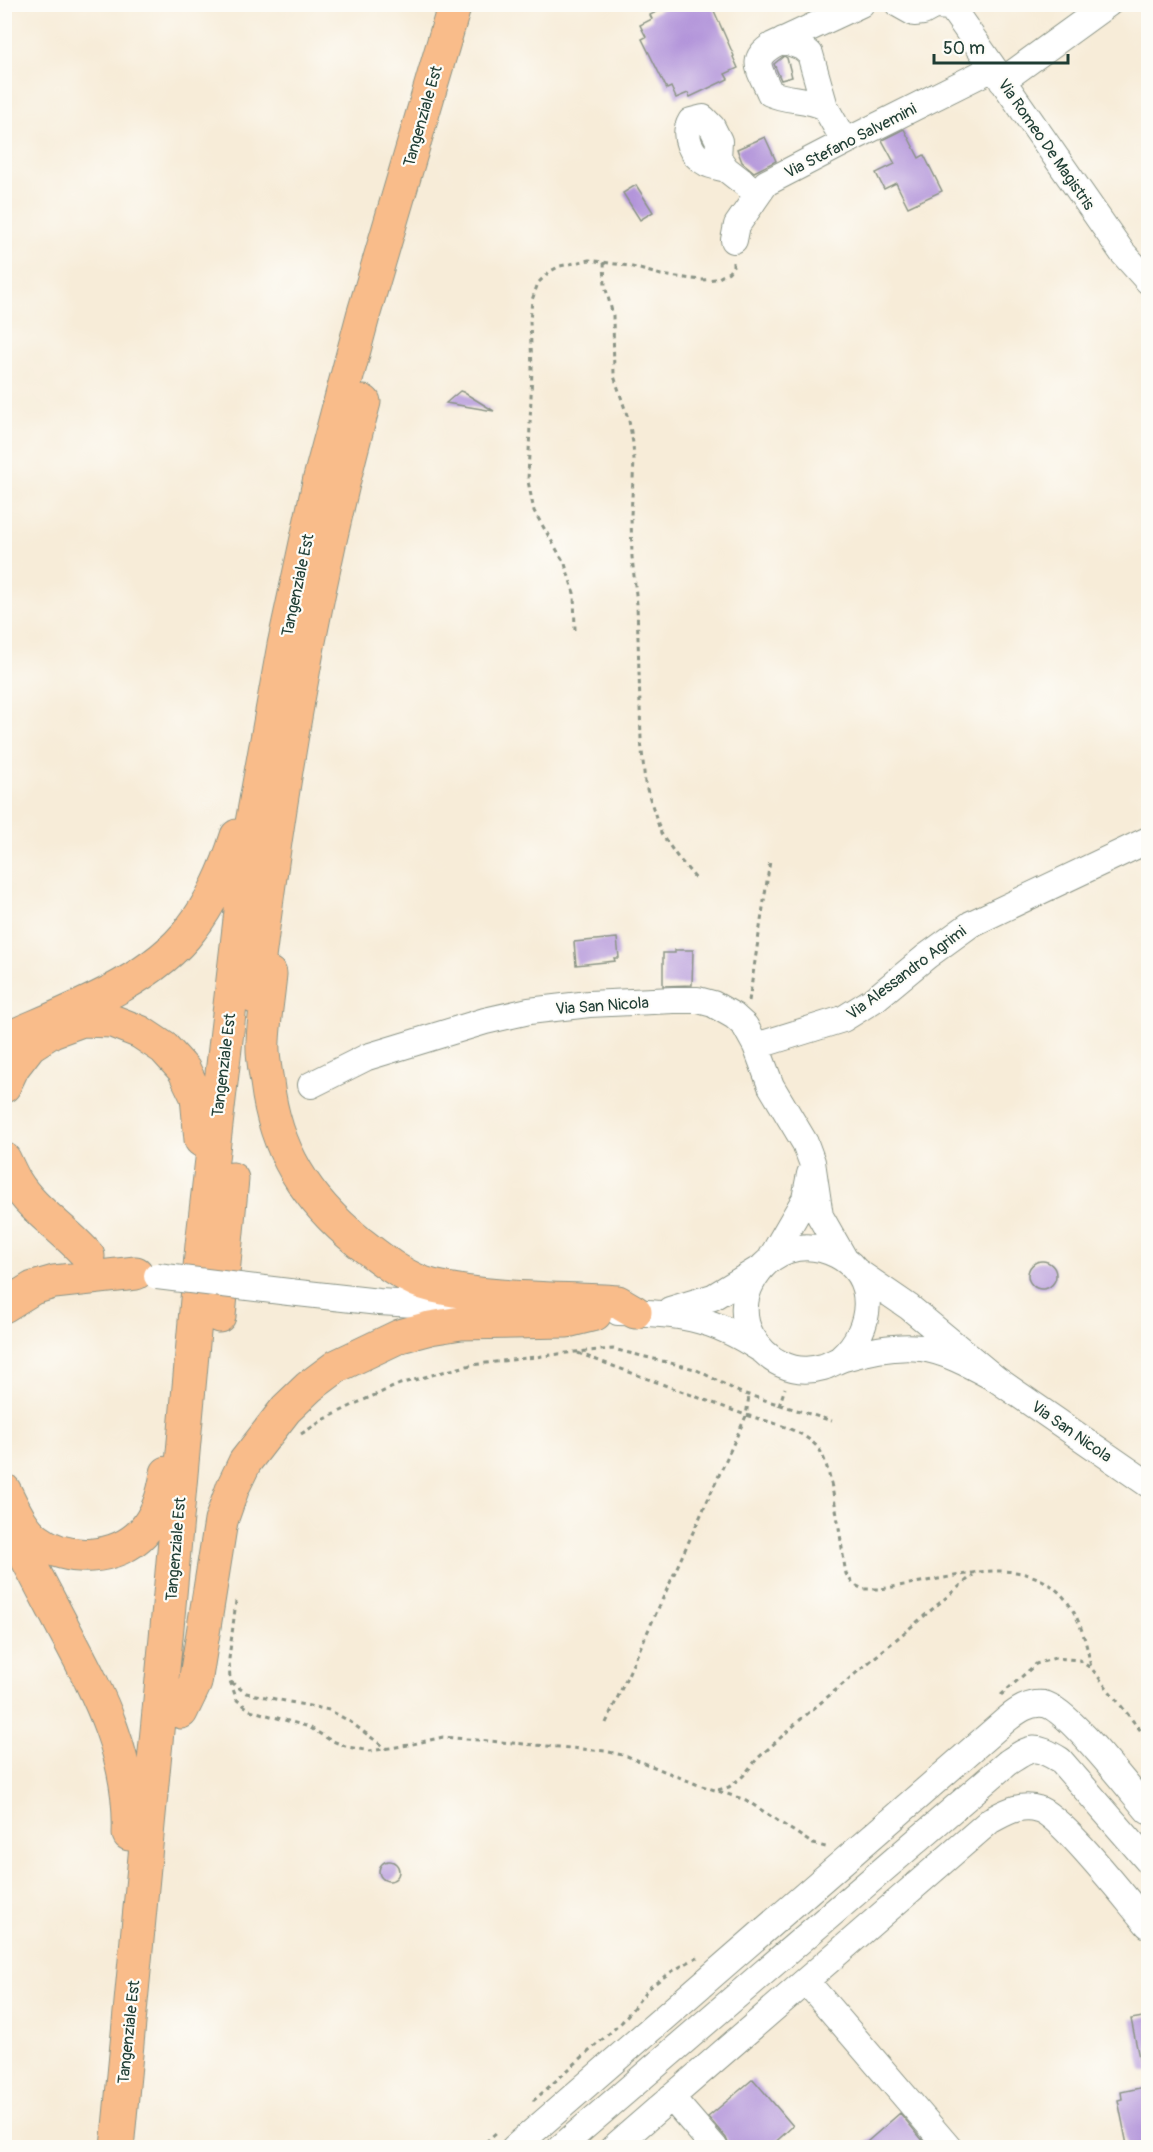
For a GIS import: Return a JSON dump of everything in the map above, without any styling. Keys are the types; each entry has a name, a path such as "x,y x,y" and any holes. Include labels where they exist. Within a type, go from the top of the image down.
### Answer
{"highway":[{"name":"Tangenziale Est","path":"117,2148 202,1245 250,834 274,701 323,466 363,316 455,4"},
{"name":"Tangenziale Est","path":"138,2148 236,1136 274,842 303,668 332,527 380,343 475,4"},
{"path":"4,1040 144,972 179,943 191,929 219,882 232,851 264,720 274,701"},
{"path":"274,842 278,903 263,1043 266,1079 277,1133 291,1164 314,1198 343,1229 371,1251 404,1274 431,1286 498,1295 618,1302 648,1312"},
{"path":"4,1086 13,1067 30,1045 52,1031 82,1020 112,1021 140,1032 164,1048 184,1070 197,1097 201,1128 198,1227 202,1245"},
{"path":"4,1160 16,1182 28,1197 72,1237 88,1256"},
{"path":"4,1306 33,1288 54,1282 147,1275"},
{"path":"182,1712 195,1683 221,1521 245,1462 286,1409 337,1366 400,1336 461,1323 567,1321 602,1312"},
{"path":"4,1490 20,1520 35,1539 56,1551 80,1556 105,1553 123,1546 142,1532 156,1512 165,1486 185,1360 195,1333"},
{"path":"4,1516 93,1684 114,1731 122,1760 129,1791 130,1827 121,2013 128,2034"}],"street":[{"path":"825,107 805,100 780,98 770,93 758,69 757,60 762,52 783,40 861,4"},
{"path":"898,4 914,13 923,12 934,6 950,6"},
{"name":"Via Stefano Salvemini","path":"734,240 737,225 766,183 845,142 998,75 1108,4"},
{"name":"Via Romeo De Magistris","path":"950,6 1122,252 1149,281"},
{"path":"783,40 795,43 810,54 825,107 845,142"},
{"path":"726,169 758,194"},
{"name":"Via Alessandro Agrimi","path":"751,1036 843,1019 875,999 927,956 971,924 1149,840"},
{"name":"Via San Nicola","path":"311,1085 367,1057 485,1021 529,1011 589,1004 698,1000 713,1004 734,1016 751,1036 771,1086 805,1143 812,1162 820,1216 864,1290 867,1311 863,1331 850,1351 841,1358 823,1367 791,1370 777,1363 760,1349 709,1322 694,1317 648,1312"},
{"path":"760,1349 750,1332 745,1306 748,1290 805,1199 812,1162"},
{"path":"4,1194 67,1245 107,1264 147,1275 413,1304 648,1312"},
{"name":"Via San Nicola","path":"648,1312 713,1297 790,1249 808,1247 823,1249 909,1307 996,1378 1149,1484"},
{"name":"Via San Nicola","path":"841,1358 889,1349 921,1348 962,1360 996,1378"},
{"path":"514,2148 1024,1707 1044,1704 1066,1717 1149,1811"},
{"path":"560,2148 1007,1763 1028,1749 1044,1750 1060,1760 1149,1861"},
{"path":"613,2148 991,1820 1014,1808 1039,1809 1059,1822 1149,1925"},
{"path":"806,1981 949,2148"},
{"path":"671,2097 715,2148"}],"path":[{"path":"575,630 574,593 565,564 534,511 528,481 532,368 530,321 532,300 538,283 549,272 574,262 589,260 701,280 717,279 729,272 733,266 734,240"},
{"path":"604,262 605,286 613,315 614,376 629,422 633,443 632,557 638,625 645,783 661,833 697,880"},
{"path":"751,1036 770,861"},
{"path":"297,1437 325,1419 400,1384 471,1365 575,1352 613,1350 695,1369 749,1396 832,1421"},
{"path":"575,1352 746,1416 793,1431 819,1449 827,1466 846,1574 853,1584 863,1589 881,1589 978,1572 1015,1571 1035,1577 1056,1588 1075,1611 1082,1627 1092,1670"},
{"path":"606,1723 746,1416 749,1396"},
{"path":"716,1790 729,1787 743,1776 757,1759 800,1720 978,1572"},
{"path":"237,1593 229,1659 230,1681 237,1700 250,1710 309,1727 330,1740 348,1747 370,1751 442,1737 605,1751 627,1756 746,1800 813,1844 826,1847"},
{"path":"230,1681 246,1693 329,1710 349,1721 388,1749"}],"building":[{"path":"672,4 711,4 738,68 725,74 728,79 690,97 688,93 676,98 671,87 667,89 642,39 646,37 640,25 652,19 650,15"},
{"path":"784,56 787,58 792,77 781,80 774,64"},
{"path":"904,129 919,158 924,155 942,191 908,207 896,183 884,189 876,173 895,164 882,140"},
{"path":"765,137 776,161 754,172 742,162 737,149"},
{"path":"636,185 653,212 640,220 623,193"},
{"path":"460,391 463,392 494,411 446,403"},
{"path":"617,938 619,958 614,958 615,961 576,965 574,942"},
{"path":"675,950 693,950 692,985 663,986 663,953 675,953"},
{"path":"1042,1261 1052,1265 1056,1275 1052,1285 1042,1289 1032,1285 1028,1275 1032,1265"},
{"path":"389,1861 396,1864 399,1871 396,1878 389,1881 382,1878 379,1871 382,1864"},
{"path":"1149,2016 1149,2072 1142,2072 1131,2019"},
{"path":"753,2079 793,2126 769,2148 730,2148 726,2138 708,2117"},
{"path":"1149,2086 1149,2148 1132,2148 1131,2144 1127,2145 1118,2100 1122,2099 1121,2092"},
{"path":"900,2113 929,2148 860,2148"}]}
